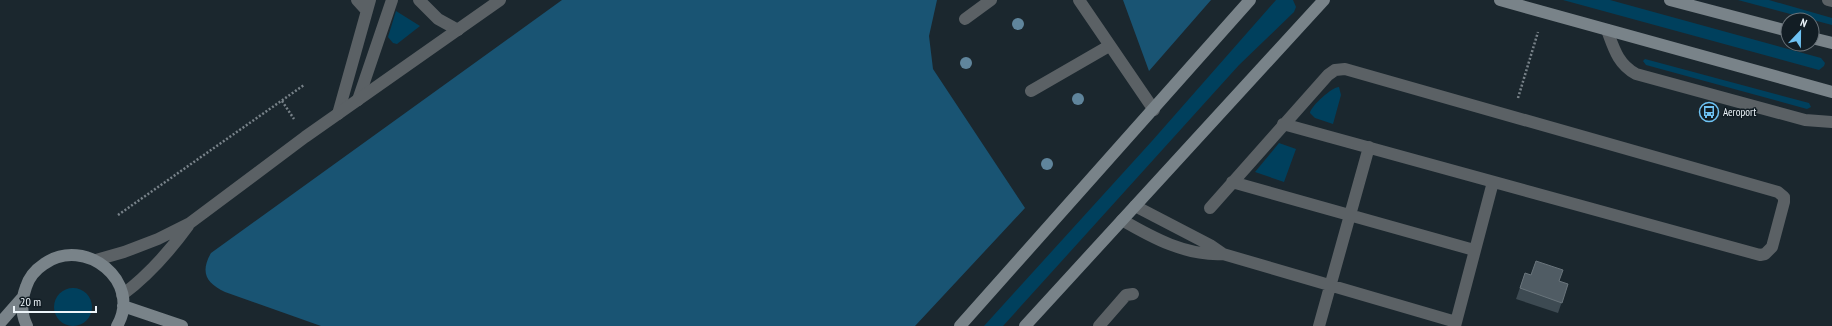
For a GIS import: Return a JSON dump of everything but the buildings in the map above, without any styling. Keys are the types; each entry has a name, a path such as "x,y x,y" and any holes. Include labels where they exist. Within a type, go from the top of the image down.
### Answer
{"street":[{"path":"338,114 369,6 357,0"},
{"path":"358,100 392,0"},
{"path":"419,0 438,19 458,30"},
{"path":"96,260 124,252 158,239 190,223 338,114 500,0"},
{"path":"965,19 991,0"},
{"path":"1079,0 1154,110"},
{"path":"960,326 1154,110 1250,0"},
{"path":"1026,326 1324,0"},
{"path":"1500,0 1832,92"},
{"path":"1670,0 1780,29"},
{"path":"1828,0 1832,1"},
{"path":"1607,30 1620,62 1627,69 1636,74 1805,120 1832,122"},
{"path":"1820,40 1832,43"},
{"path":"1031,91 1109,46"},
{"path":"1210,208 1283,124 1328,75 1335,70 1344,69 1782,193 1784,202 1772,246 1765,254 1760,254 1283,124"},
{"path":"1319,326 1369,147"},
{"path":"1232,182 1474,250"},
{"path":"1135,206 1210,245 1223,254 1456,324 1474,250 1493,182"},
{"path":"1122,220 1150,236 1177,247 1207,255 1223,254"},
{"path":"117,326 123,301 166,255 190,223"},
{"path":"27,326 22,310 23,296 28,281 32,275 50,259 65,255 81,255 96,260 113,274 123,301 182,326"},
{"path":"1099,326 1126,295 1133,294"},
{"path":"0,323 23,296"}],"path":[{"path":"1513,116 1544,12"},
{"path":"118,215 304,85"}],"shaded area":[{"path":"562,0 937,0 929,36 933,69 1025,208 915,326 321,326 225,292 218,289 209,281 206,266 211,253"},
{"path":"1123,0 1211,0 1149,71"},
{"path":"1276,0 1293,0 1296,7 1294,12 1239,65 1003,326 984,326 1152,141"},
{"path":"1563,0 1610,0 1780,47 1780,52 1799,52 1821,58 1825,63 1819,70"},
{"path":"1738,0 1769,0 1811,12 1783,12"},
{"path":"396,11 420,26 397,44 393,43 388,37"},
{"path":"1820,15 1832,18 1832,25 1820,22"},
{"path":"1645,59 1809,103 1811,107 1807,109 1646,65 1643,61"},
{"path":"1339,87 1341,95 1333,124 1315,118 1310,113 1314,106 1327,93"},
{"path":"1279,143 1296,149 1284,182 1255,172"},
{"path":"73,288 83,291 89,297 92,307 89,317 83,323 73,326 63,323 57,317 54,307 57,297 63,291"}],"place":[{"name":"Aeroport","path":"1709,112"}]}
